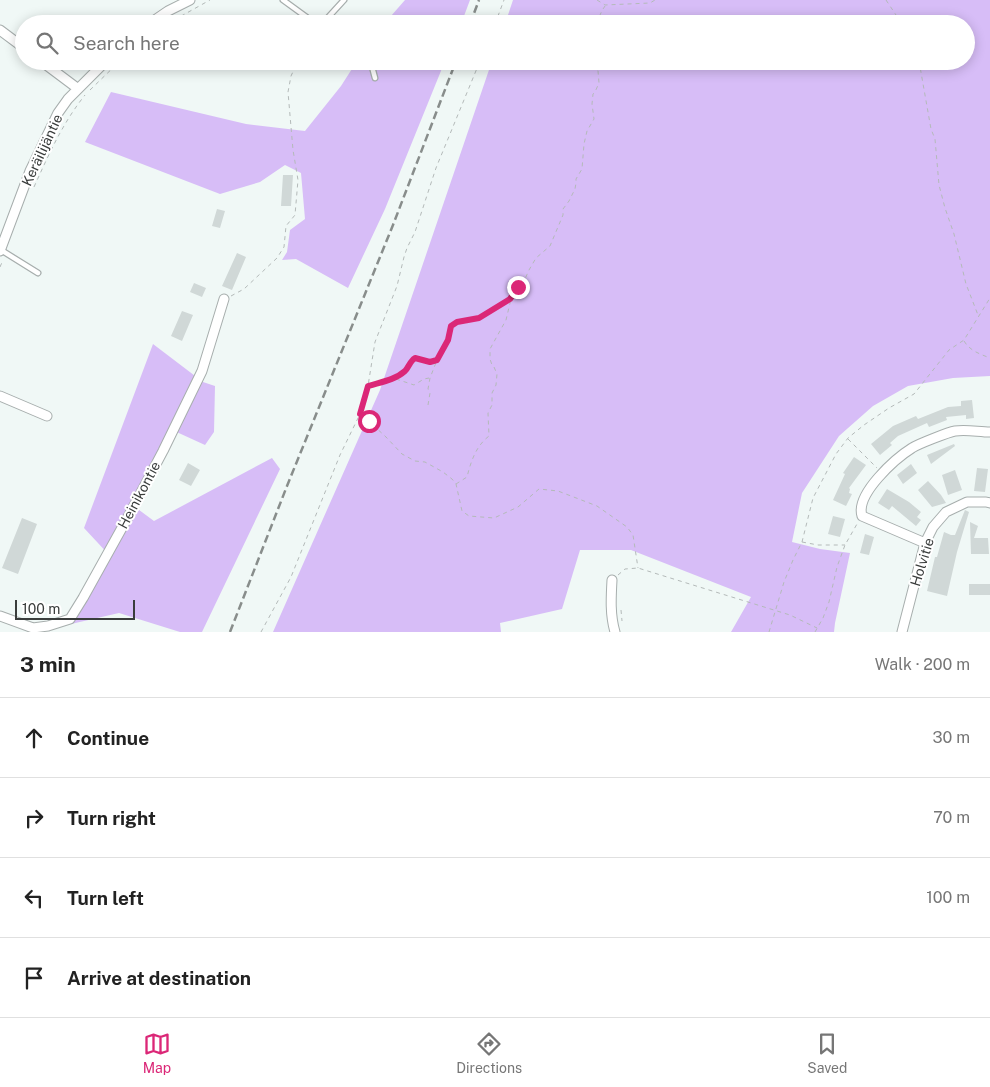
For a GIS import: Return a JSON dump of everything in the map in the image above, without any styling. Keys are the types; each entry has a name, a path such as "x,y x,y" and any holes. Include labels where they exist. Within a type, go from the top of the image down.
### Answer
{"street":[{"path":"162,15 190,0"},
{"path":"0,30 15,41"},
{"path":"53,70 77,88"},
{"name":"Keräilijäntie","path":"2,251 30,171 58,114 77,88 96,70"},
{"name":"Heinikontie","path":"0,616 37,630 70,619 163,451 202,371 224,299"},
{"path":"0,396 46,416"},
{"path":"925,543 862,516 861,511 865,495 882,472 913,447 955,431 990,432"},
{"name":"Holvitie","path":"902,632 925,543 933,527 946,512 967,502 990,503"},
{"path":"612,580 612,624 619,630"}],"lane":[{"path":"282,0 303,15"},
{"path":"330,15 344,0"},
{"path":"372,70 375,78"},
{"path":"2,251 38,273"}],"path":[{"path":"183,15 210,0"},
{"path":"498,15 504,0"},
{"path":"597,0 605,5 650,3 655,0"},
{"path":"886,0 896,15"},
{"path":"600,15 605,5"},
{"path":"34,187 70,114 85,95 111,70"},
{"path":"224,299 244,289 277,258 284,248 286,226 295,215 298,180 293,150 288,92 290,76 293,70"},
{"path":"261,632 291,578 340,455 360,414 368,386 375,342 397,286 404,257 415,232 436,168 476,70"},
{"path":"456,484 467,477 470,464 478,446 484,439 490,436 488,413 492,405 492,392 496,385 497,374 490,359 490,349 506,320 510,299 525,279 536,258 550,246 563,215 563,209 569,202 575,189 576,179 582,169 587,131 594,119 592,104 593,94 599,83 598,70"},
{"path":"921,70 931,129 935,139 939,185 954,234 966,284 978,316"},
{"path":"0,267 2,251"},
{"path":"769,632 787,575 802,542 813,498 836,454 848,438 889,408 914,394 949,350 964,340 990,298"},
{"path":"428,405 430,378 448,340 451,326 457,322 479,318 510,299"},
{"path":"964,340 978,354 990,358"},
{"path":"368,386 395,378 407,369 415,358 430,362 437,360"},
{"path":"395,378 414,385 430,378"},
{"path":"360,414 375,426 402,454 415,461 425,462 443,472 456,484 462,512 469,516 494,518 518,507 540,489 558,491 597,506 627,527 633,535 638,568"},
{"path":"848,438 882,472"},
{"path":"815,632 829,602 845,545 862,516"},
{"path":"802,542 818,545 845,545"},
{"path":"612,580 625,569 638,568 790,615 817,628"},
{"path":"619,630 620,604"}],"shaded area":[{"path":"405,0 470,0 464,15 392,15"},
{"path":"513,0 990,0 990,376 953,378 908,386 873,406 839,436 802,493 792,542 820,549 850,553 834,632 731,632 751,597 631,550 580,550 562,609 500,623 501,632 273,632 380,390 489,70 975,70 975,15 508,15"},
{"path":"351,70 441,70 385,209 348,288 296,259 282,260 287,252 290,230 305,219 301,173 285,165 260,182 220,194 85,142 111,92 246,124 305,131 341,86"},
{"path":"153,344 203,382 215,386 214,432 205,445 170,429 131,504 154,521 272,458 280,469 202,632 180,632 119,613 71,624 111,557 84,528"}],"building":[{"path":"283,175 293,175 291,206 281,206"},
{"path":"217,209 225,211 220,228 212,226"},
{"path":"237,253 246,257 232,290 222,286"},
{"path":"194,283 206,288 202,297 190,292"},
{"path":"182,311 193,315 182,341 171,336"},
{"path":"972,400 974,418 966,419 966,415 946,417 947,420 929,427 927,423 898,436 890,443 892,445 880,455 871,444 893,426 916,416 918,419 948,407 961,406 961,401"},
{"path":"954,444 955,446 931,464 927,455"},
{"path":"854,457 866,465 849,488 849,493 852,494 846,506 833,500 845,474 843,473"},
{"path":"188,463 200,470 191,486 179,480"},
{"path":"911,464 917,473 903,484 897,475"},
{"path":"977,468 988,469 985,492 974,491"},
{"path":"955,470 962,490 948,495 942,475"},
{"path":"928,481 946,503 932,507 918,490"},
{"path":"887,489 909,502 921,512 917,517 921,520 916,526 892,506 889,510 878,503"},
{"path":"965,510 969,512 947,596 927,591 935,557 937,557 944,532 955,535"},
{"path":"833,516 845,519 840,537 828,534"},
{"path":"22,518 37,524 18,574 2,568"},
{"path":"970,522 978,526 974,538 988,538 989,554 971,554"},
{"path":"865,534 874,537 869,555 860,553"},
{"path":"969,584 990,584 990,595 969,595"}],"railway":[{"path":"473,15 479,0"},
{"path":"230,632 393,225 453,70"}],"route":[{"path":"369,421 360,414 368,386 395,378 407,369 415,358 430,362 437,360 448,340 451,326 457,322 479,318 510,299 518,287"}]}
